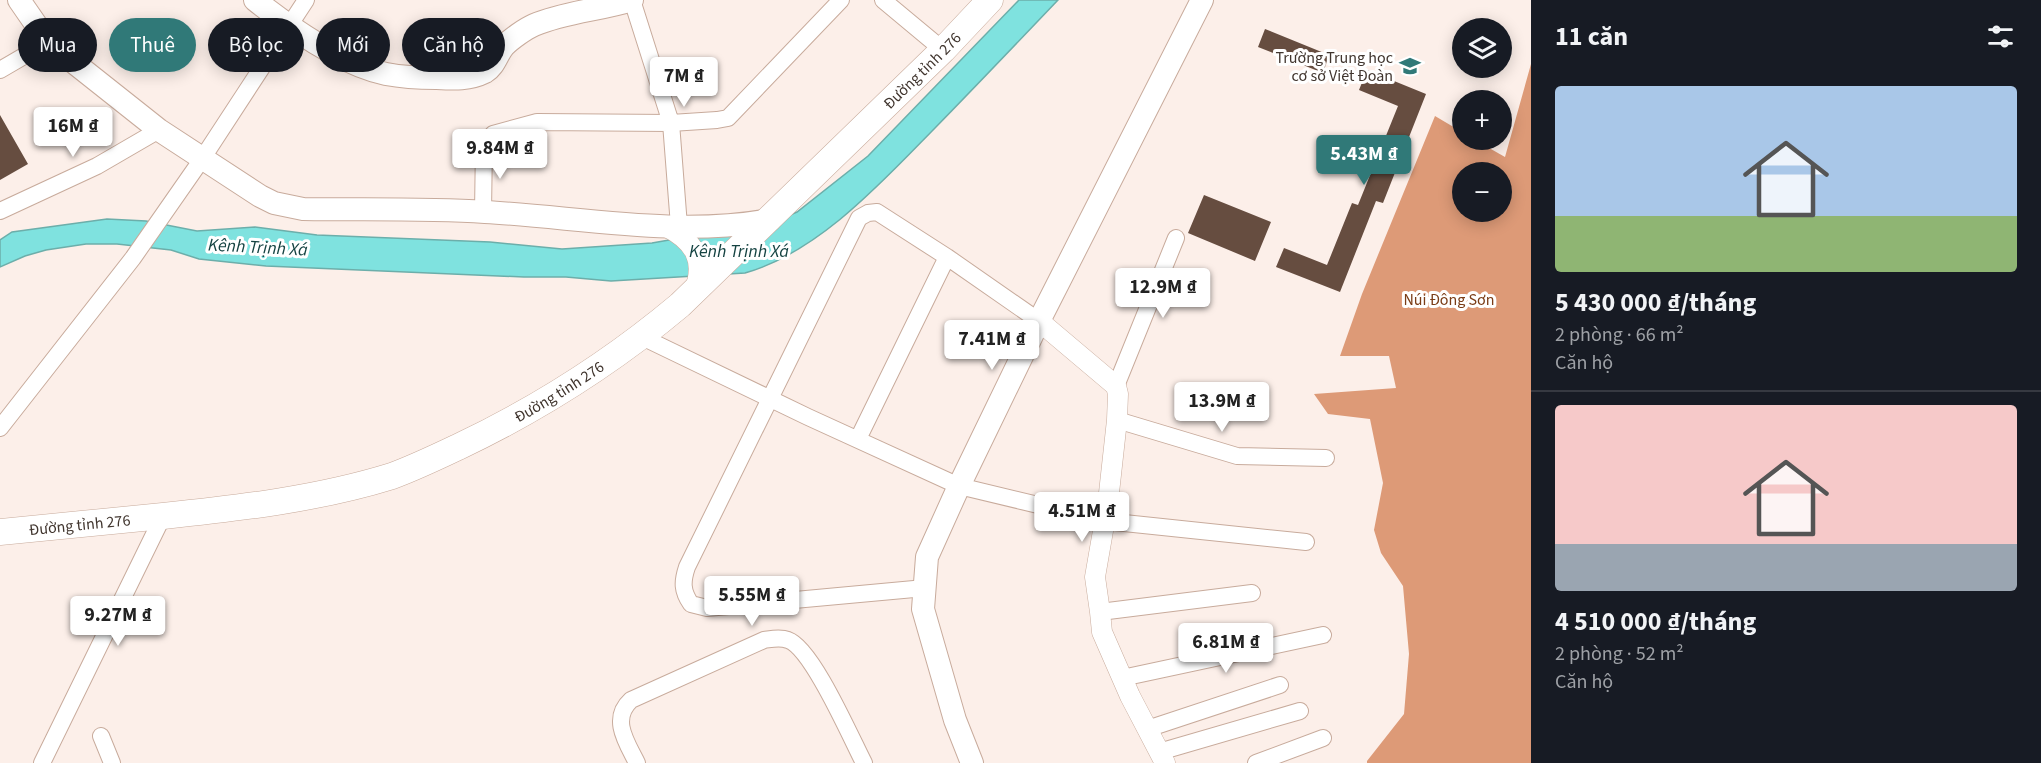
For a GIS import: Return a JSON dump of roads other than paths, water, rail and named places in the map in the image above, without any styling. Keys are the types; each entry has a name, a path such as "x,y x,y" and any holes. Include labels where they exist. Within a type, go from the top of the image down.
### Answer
{"main road":[{"path":"19,0 31,18"},
{"path":"255,0 278,18"},
{"path":"304,35 359,66 385,74 456,80 487,71 504,46 532,26 572,13 604,8 632,0"},
{"name":"Đường tỉnh 276","path":"0,532 224,509 296,498 393,475 439,456 515,419 580,380 642,337 692,294 943,50 990,0"},
{"path":"972,763 955,720 923,609 927,557 1039,321 1202,0"},
{"path":"86,72 159,130 202,159 260,196 290,207 483,212 672,226 726,226 770,220"}],"street":[{"path":"295,18 306,0"},
{"path":"632,0 671,123 672,226 692,244 696,251 698,279 692,294"},
{"path":"483,212 484,144 493,134 537,122 671,123 728,118 841,0"},
{"path":"883,0 943,50"},
{"path":"0,70 18,60"},
{"path":"0,428 134,258 259,72"},
{"path":"0,211 97,166 159,130"},
{"path":"925,588 707,608 691,604 684,594 683,580 687,567 859,219 868,213 877,212 948,256 1039,321 1116,386 1117,420 1095,577 1102,632 1162,758 1300,711"},
{"path":"1116,386 1176,238"},
{"path":"858,440 948,256"},
{"path":"642,337 959,486 1104,521 1306,542"},
{"path":"1117,420 1237,456 1326,458"},
{"path":"42,763 163,516"},
{"path":"1100,612 1252,593"},
{"path":"1122,678 1323,635"},
{"path":"637,763 620,724 622,710 631,700 755,644 777,638 788,640 798,646 811,662 864,763"},
{"path":"1147,729 1280,685"},
{"path":"101,736 112,763"},
{"path":"1256,763 1323,738"}],"water":[{"name":"Kênh Trịnh Xá","path":"1019,0 1058,0 966,96 848,213 798,249 772,263 745,273 611,281 566,277 266,266 199,259 171,250 117,244 86,244 46,250 0,267 0,240 12,232 107,219 146,221 197,231 255,227 317,235 490,242 562,249 652,243 743,227 790,215 797,212 868,156"}],"place":[{"name":"Trường Trung học cơ sở Việt Đoàn","path":"1410,66"}],"park label":[{"name":"Núi Đông Sơn","path":"1449,299"}]}
